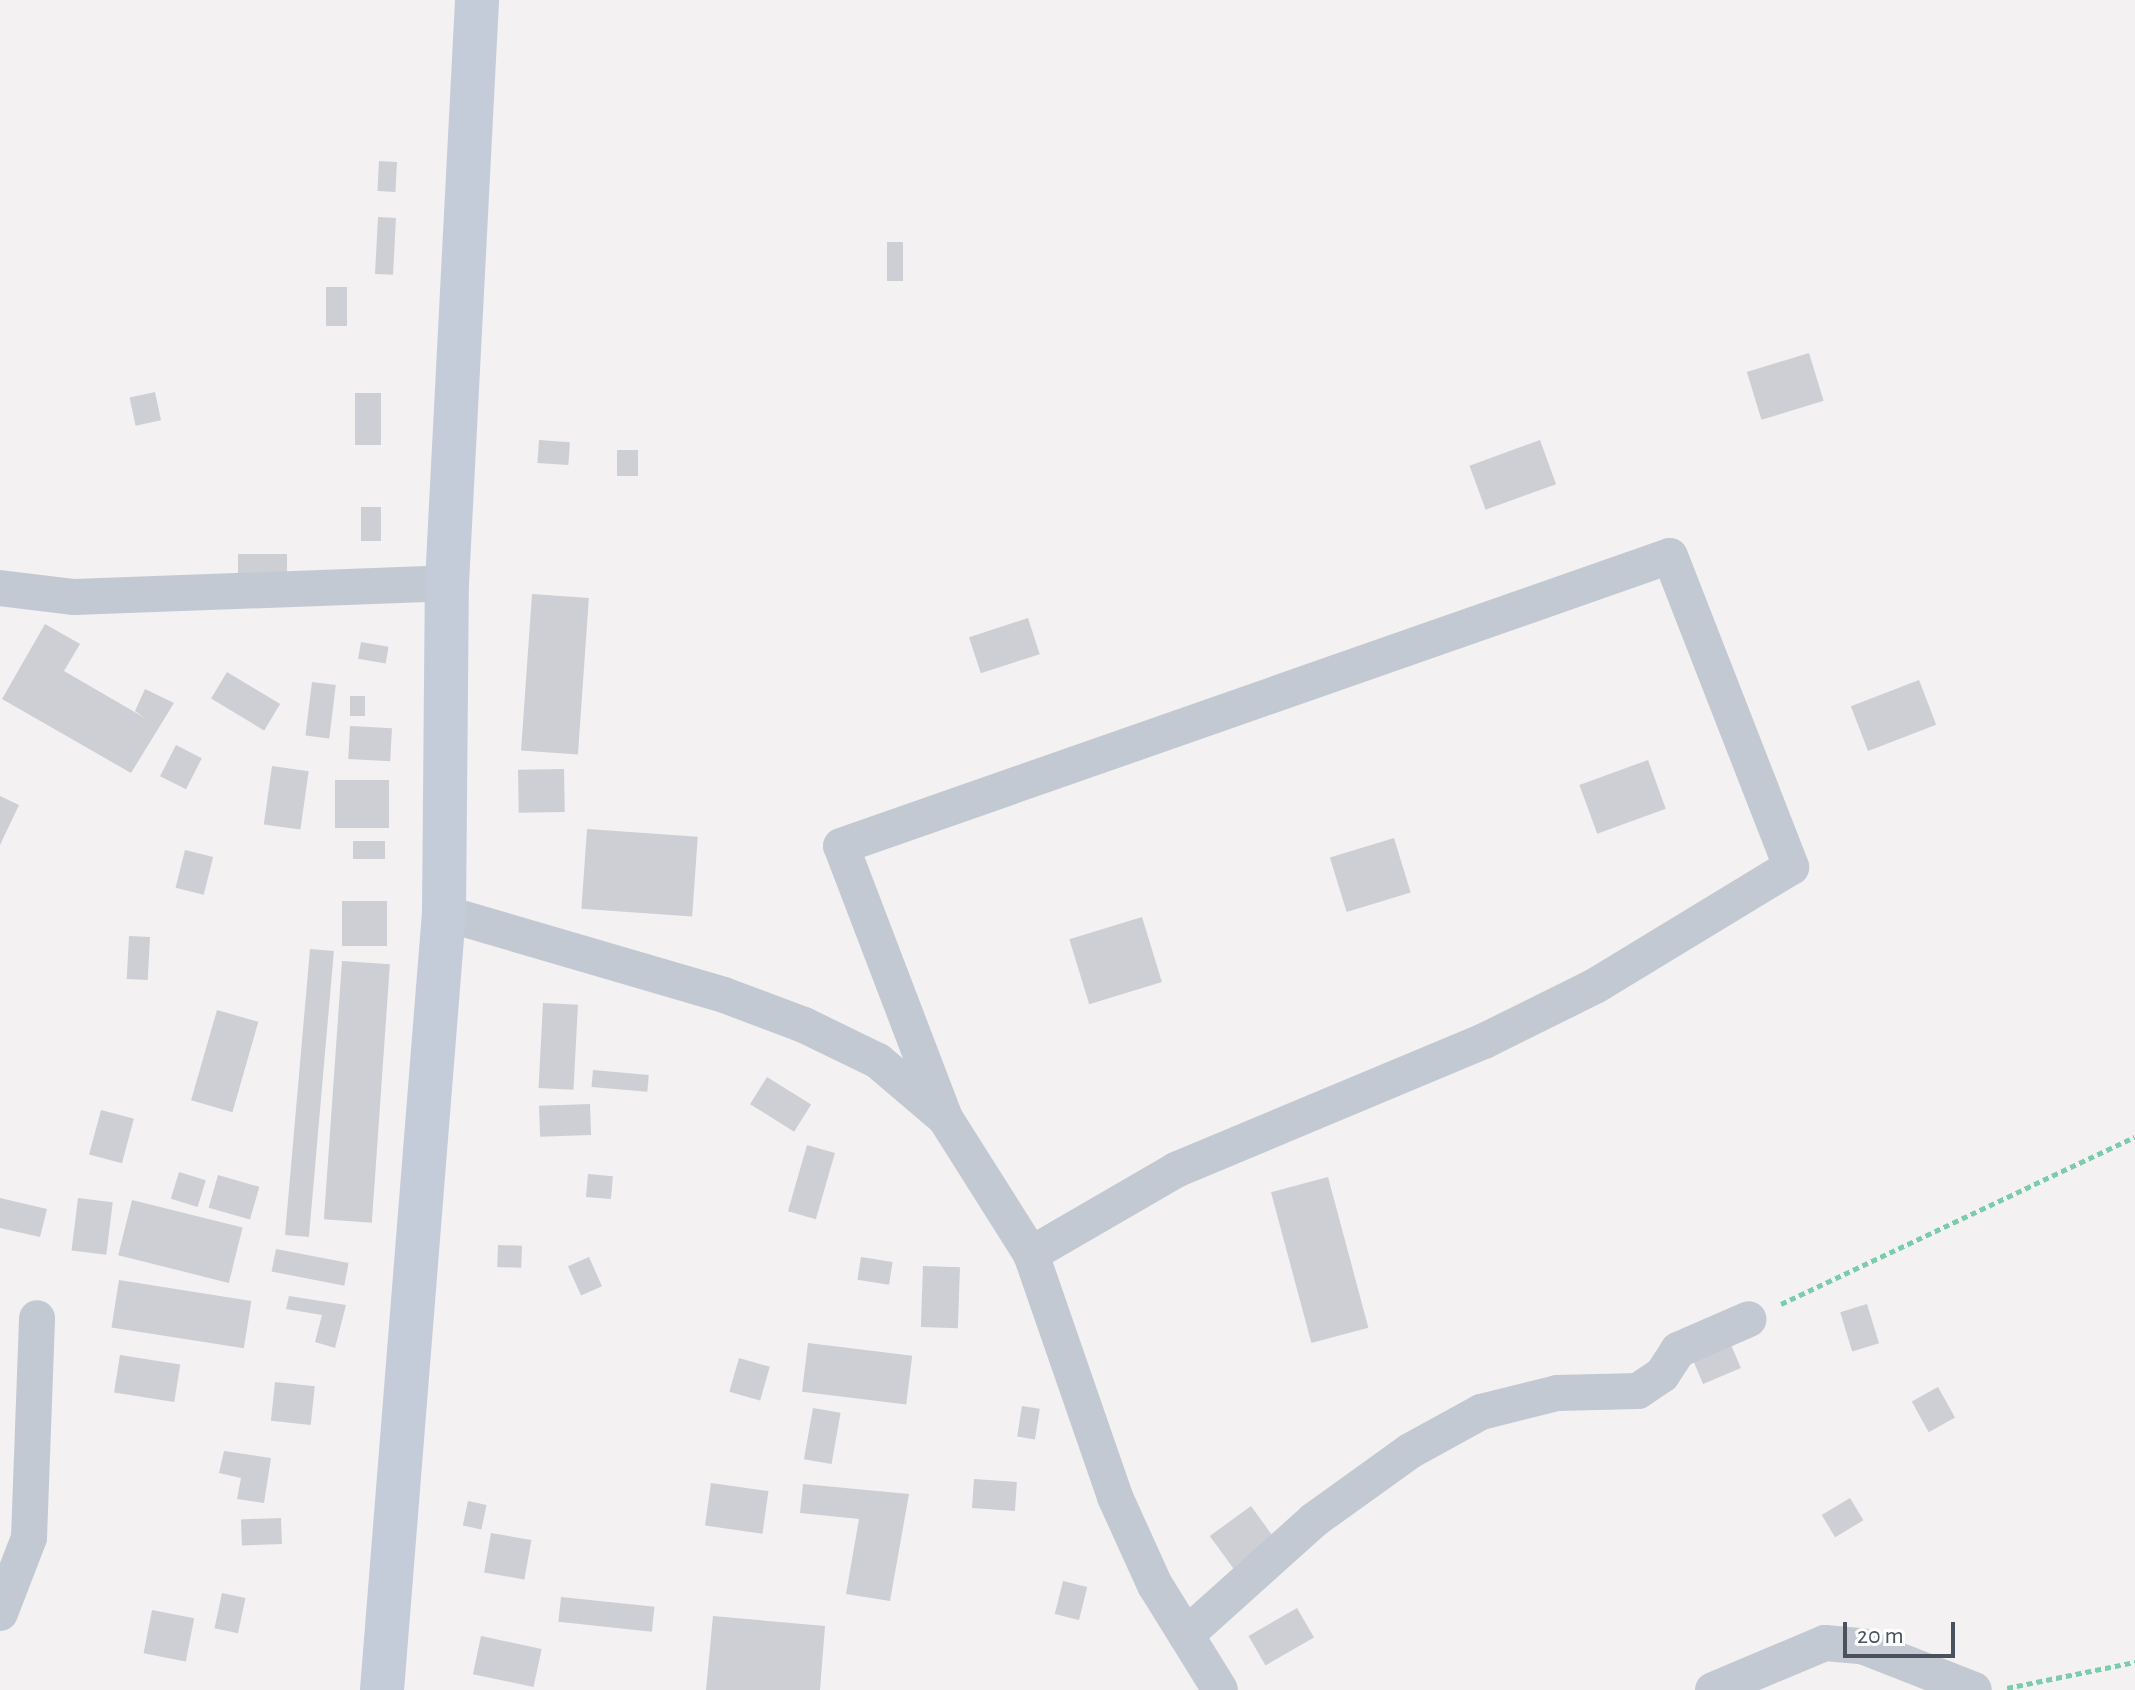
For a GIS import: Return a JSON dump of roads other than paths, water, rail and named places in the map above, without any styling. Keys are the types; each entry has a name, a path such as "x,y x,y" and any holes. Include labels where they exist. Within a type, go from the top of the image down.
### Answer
{"main road":[{"path":"382,1690 444,913 447,583 477,0"}],"street":[{"path":"1031,1254 1176,1170 1484,1041 1595,986 1791,867 1670,556 841,846 945,1118 1031,1254 1115,1497 1155,1585 1220,1690"},
{"path":"0,588 74,597 447,583"},
{"path":"444,913 724,995 804,1025 878,1061 945,1118"},
{"path":"0,1613 29,1538 37,1318"},
{"path":"1186,1635 1314,1520 1410,1451 1481,1412 1557,1393 1638,1391 1662,1375 1678,1350 1749,1319"},
{"path":"1713,1690 1825,1643 1862,1646 1974,1690"}]}
